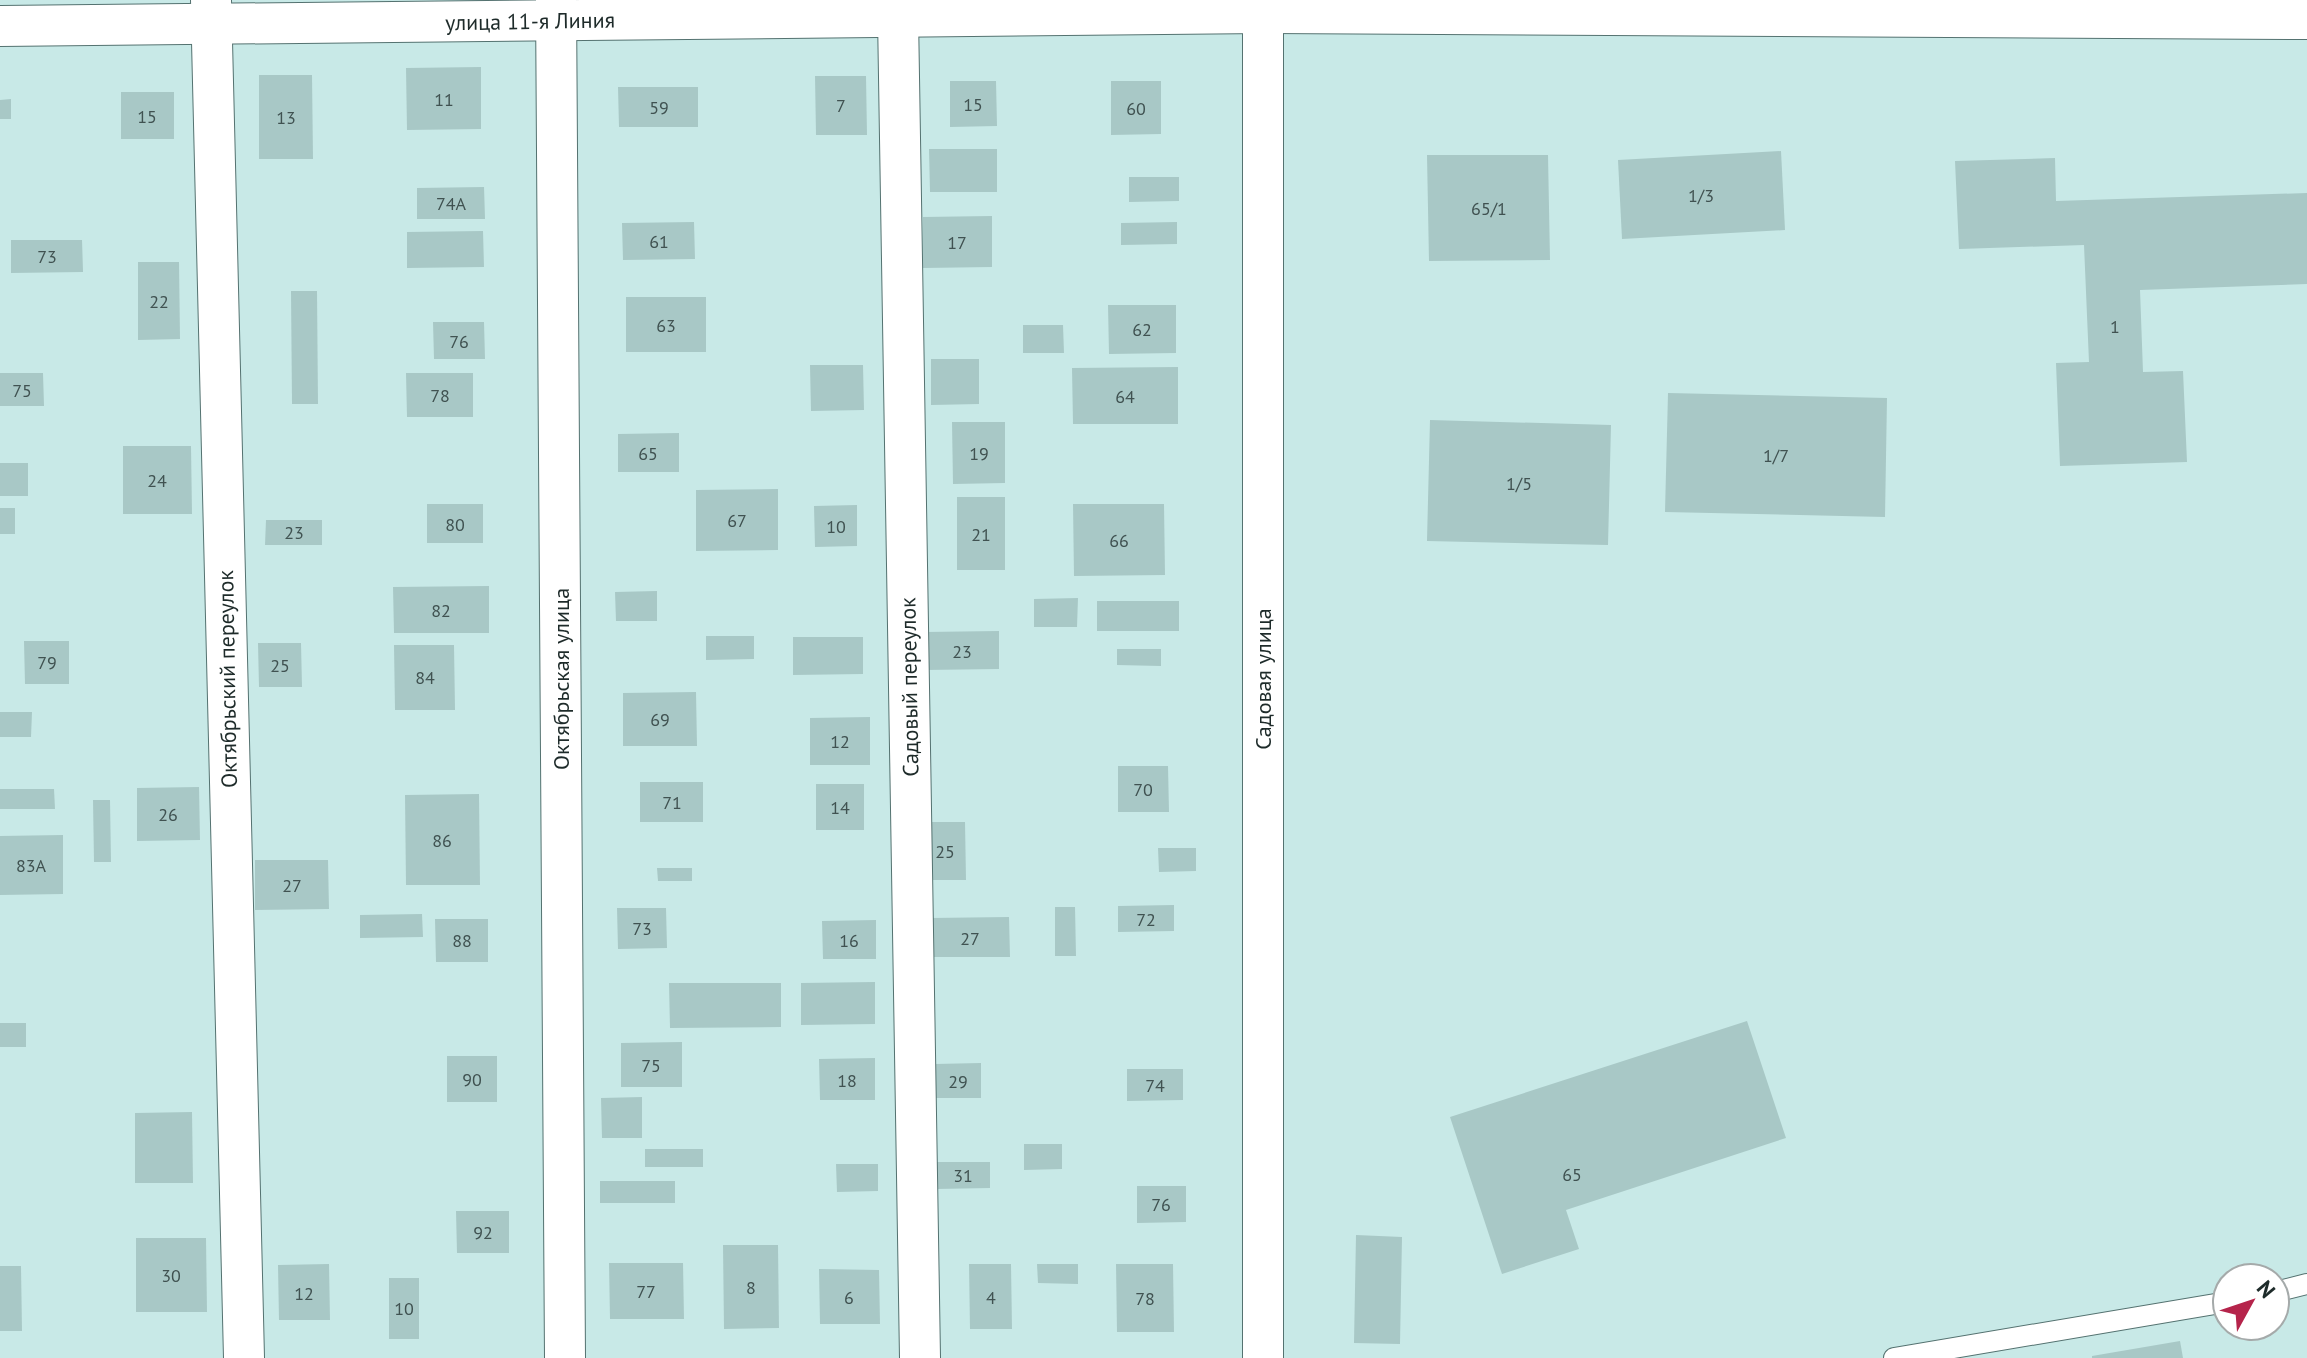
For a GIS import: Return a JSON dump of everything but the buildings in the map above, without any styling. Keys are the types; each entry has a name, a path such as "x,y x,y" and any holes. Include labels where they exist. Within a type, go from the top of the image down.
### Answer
{"street":[{"name":"улица 11-я Линия","path":"0,26 211,12 832,9 898,16 1263,6 1871,8 2307,19"},
{"name":"Садовая улица","path":"1263,6 1263,1358"},
{"name":"Октябрьская улица","path":"556,10 565,1358"},
{"name":"Октябрьский переулок","path":"211,12 244,1358"},
{"name":"Садовый переулок","path":"898,16 920,1358"}],"lane":[{"path":"1894,1358 2211,1305"}]}
